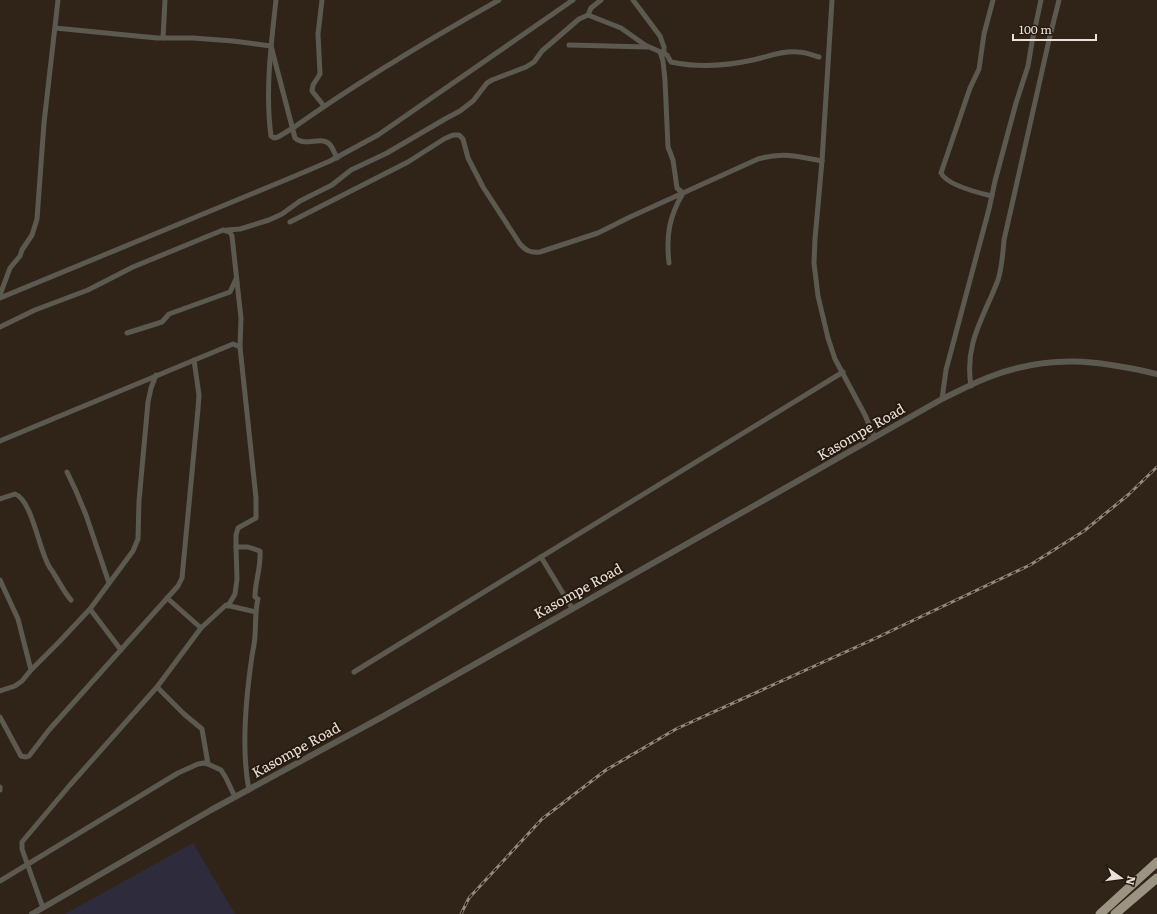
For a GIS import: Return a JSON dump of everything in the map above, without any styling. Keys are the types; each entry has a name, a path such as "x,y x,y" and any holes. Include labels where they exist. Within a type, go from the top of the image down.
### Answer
{"highway":[{"path":"1100,914 1157,862"},
{"path":"1115,914 1157,878"}],"street":[{"path":"0,295 10,268 20,256 22,250 32,235 37,219 44,123 58,0"},
{"path":"163,38 165,0"},
{"path":"276,0 271,46 268,107 271,136 274,138 293,128 324,106 442,32 499,0"},
{"path":"322,0 318,40 320,74 313,85 312,91 324,106"},
{"path":"0,298 337,158 378,135 573,0"},
{"path":"0,327 35,310 88,290 133,267 223,230 240,229 269,220 282,214 300,201 332,185 351,170 387,153 445,119 460,112 473,101 492,80 534,62 547,47 579,19 588,15 591,8 601,0"},
{"path":"633,0 660,36 664,47 662,53 665,80 668,148 673,160 677,188 683,193"},
{"path":"832,0 814,263 818,296 828,338 836,359 865,415 874,436"},
{"path":"992,196 961,187 943,177 941,173 970,88 979,69 986,28 993,0"},
{"path":"942,399 946,370 1014,109 1028,66 1041,0"},
{"path":"971,386 969,374 970,356 977,328 998,279 1002,263 1004,240 1059,0"},
{"path":"588,15 621,28 648,47 667,55 671,62 701,66 726,65 770,55 797,51 819,57"},
{"path":"55,28 105,34 163,38 193,38 271,46"},
{"path":"569,45 648,47"},
{"path":"271,46 295,138 298,141 325,141 329,144 337,158"},
{"path":"290,222 408,162 444,139 453,135 459,135 463,139 468,158 483,187 520,244 526,251 533,253 598,234 630,217 758,159 773,155 793,155 822,162"},
{"path":"669,263 667,242 671,219 676,205 683,193"},
{"path":"227,230 232,236 241,318 240,347 256,498 256,518 238,528 236,535 238,579 235,594 228,606"},
{"path":"127,333 162,322 169,314 230,292 236,278"},
{"path":"0,441 233,344 240,347"},
{"path":"0,717 21,756 29,756 49,730 178,586 182,578 198,409 198,388 194,360"},
{"name":"Kasompe Road","path":"32,914 235,797 382,717 572,608 824,467 874,436 906,421 942,399 992,376 1015,368 1051,361 1076,360 1103,362 1157,374"},
{"path":"354,672 604,517 843,372"},
{"path":"0,691 15,686 22,681 90,609 133,552 138,539 139,501 148,402 156,375"},
{"path":"67,472 86,515 109,583"},
{"path":"0,499 15,494 22,498 30,512 37,538 48,566 71,600"},
{"path":"236,547 248,547 260,551 261,562 255,588 255,597 258,599 247,700 244,750 249,790"},
{"path":"541,557 572,608"},
{"path":"0,580 18,619 31,670"},
{"path":"167,598 201,628"},
{"path":"43,908 22,849 22,842 27,835 157,686 201,628 224,606 256,612"},
{"path":"90,609 121,650"},
{"path":"157,686 184,714 202,729 208,764"},
{"path":"0,881 178,773 198,764 208,764 221,770 235,797"}],"shaded area":[{"path":"193,843 235,914 65,914"}],"railway":[{"path":"461,914 469,898 542,819 606,770 676,729 874,639 1030,565 1084,531 1128,495 1157,467"}]}
